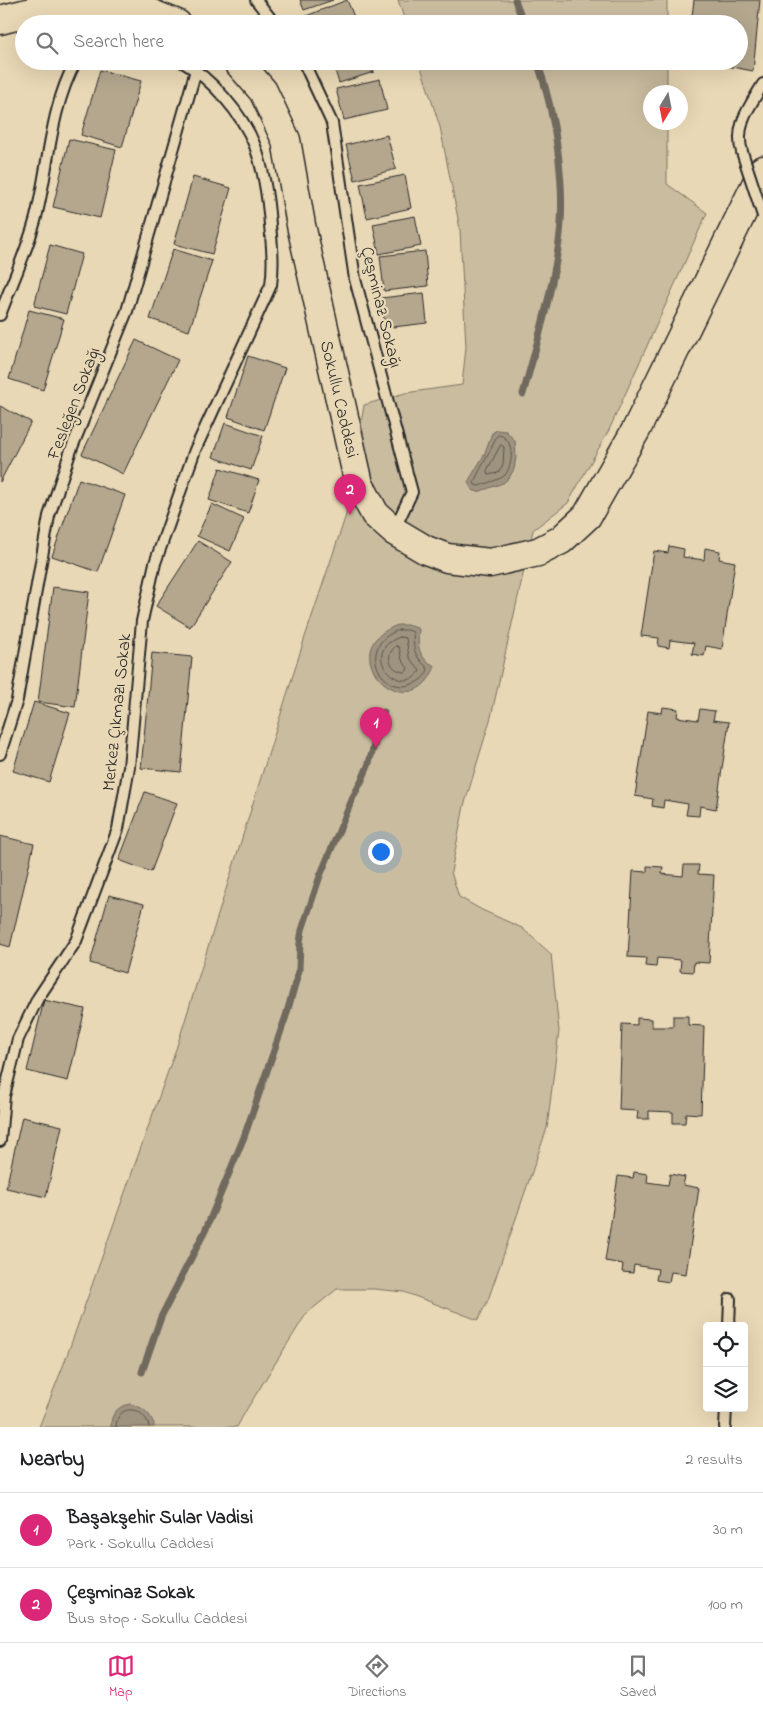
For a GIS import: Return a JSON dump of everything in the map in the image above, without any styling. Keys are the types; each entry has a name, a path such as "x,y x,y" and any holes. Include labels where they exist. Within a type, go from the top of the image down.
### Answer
{"street":[{"path":"68,14 110,6 154,15"},
{"path":"0,20 15,19"},
{"name":"Sokullu Caddesi","path":"245,70 263,91 286,140 301,225 359,484 375,514 394,531 426,550 447,558 490,563 538,552 561,540 588,516 636,430 763,170"}],"lane":[{"path":"256,0 268,15"},
{"path":"0,315 35,222 60,97 70,70"},
{"name":"Merkez Çıkmazı Sokak","path":"0,1141 4,1096 18,1039 38,998 76,941 118,829 129,767 142,621 155,563 194,450 271,285 274,266 269,206 263,171 254,145 240,118 220,93 196,70"},
{"name":"Fesleğen Sokağı","path":"0,754 17,700 50,516 70,450 127,311 196,70"},
{"name":"Çeşminaz Sokağı","path":"307,70 332,123 355,279 412,492 394,531"},
{"path":"763,84 743,118 738,141 763,216"},
{"path":"729,1322 730,1299"},
{"path":"725,1427 726,1412"}],"shaded area":[{"path":"398,0 667,0 667,15 403,15"},
{"path":"422,70 667,70 667,85 643,85 643,130 667,130 667,184 707,213 609,430 568,503 533,530 491,717 464,806 451,872 459,897 482,910 522,928 551,954 559,1031 547,1128 488,1300 478,1320 404,1292 374,1289 337,1289 306,1314 237,1427 39,1427 65,1361 177,1046 304,640 346,515 364,405 405,393 462,385 466,347 460,229 440,127"}],"water":[{"path":"497,430 506,431 515,441 516,457 514,469 509,478 503,483 478,492 472,490 468,482 484,455 492,433"},
{"path":"398,625 409,625 419,629 418,641 420,651 429,663 435,666 424,684 409,691 394,689 381,680 372,667 370,651 378,637"},
{"path":"130,1404 148,1413 154,1427 111,1427 112,1418 116,1411"}],"building":[{"path":"300,0 333,0 304,10"},
{"path":"347,0 353,15 309,15"},
{"path":"694,0 760,0 753,71 748,70 748,15 692,15"},
{"path":"100,70 141,81 122,147 81,135"},
{"path":"335,70 373,70 374,72 339,83"},
{"path":"380,79 387,110 344,120 336,89"},
{"path":"387,135 396,169 355,180 346,145"},
{"path":"69,139 116,150 100,218 53,207"},
{"path":"405,175 411,208 367,218 360,184"},
{"path":"193,177 231,188 212,254 174,244"},
{"path":"415,216 421,246 379,254 373,224"},
{"path":"50,245 82,254 66,314 34,306"},
{"path":"173,249 212,261 189,331 150,319"},
{"path":"425,251 428,286 384,291 380,256"},
{"path":"424,293 427,323 385,328 381,298"},
{"path":"29,310 64,319 43,390 9,379"},
{"path":"136,340 178,360 123,474 82,454"},
{"path":"248,356 285,368 264,430 228,417"},
{"path":"0,406 31,422 0,482"},
{"path":"225,423 263,436 251,470 213,457"},
{"path":"220,468 259,480 248,513 209,500"},
{"path":"79,479 125,495 98,572 52,556"},
{"path":"212,504 244,519 230,551 197,536"},
{"path":"198,541 232,562 190,627 156,606"},
{"path":"669,546 684,549 683,557 704,560 705,548 720,551 719,559 735,562 722,649 706,646 704,656 692,654 694,643 670,640 669,648 658,646 659,638 641,636 654,551 668,553"},
{"path":"53,587 89,592 75,707 38,702"},
{"path":"152,653 192,657 181,772 141,768"},
{"path":"34,702 70,713 49,782 13,771"},
{"path":"663,707 678,709 677,717 698,720 700,709 715,711 713,720 729,722 716,809 700,806 699,816 686,815 688,804 664,800 663,808 652,806 653,799 635,796 648,711 662,713"},
{"path":"145,792 177,803 151,872 119,860"},
{"path":"0,836 34,844 10,947 0,944"},
{"path":"684,865 699,865 698,874 714,875 709,963 694,962 693,972 680,971 681,960 657,958 656,967 645,966 646,958 628,957 633,871 647,872 647,866 663,867 662,874 683,876"},
{"path":"109,895 144,904 125,973 90,963"},
{"path":"44,1000 85,1009 68,1081 27,1071"},
{"path":"673,1016 688,1016 688,1025 704,1026 701,1114 686,1113 685,1123 673,1123 673,1112 649,1111 649,1119 637,1119 638,1111 619,1110 622,1024 637,1025 637,1018 652,1019 652,1027 673,1027"},
{"path":"22,1117 62,1126 46,1197 6,1188"},
{"path":"634,1172 648,1174 647,1182 668,1185 670,1174 685,1177 683,1185 699,1188 686,1274 671,1272 669,1282 656,1280 658,1269 634,1265 633,1273 622,1272 623,1264 605,1261 618,1176 633,1178"}],"waterway":[{"path":"515,0 521,15"},
{"path":"523,394 548,299 556,261 561,221 558,150 549,103 540,70"},
{"path":"142,1372 161,1317 206,1229 244,1137 286,1016 299,970 302,930 320,876 368,766 384,712"}],"place":[{"name":"Çeşminaz Sokak","path":"350,515"},
{"name":"Başakşehir Sular Vadisi","path":"376,748"}]}
